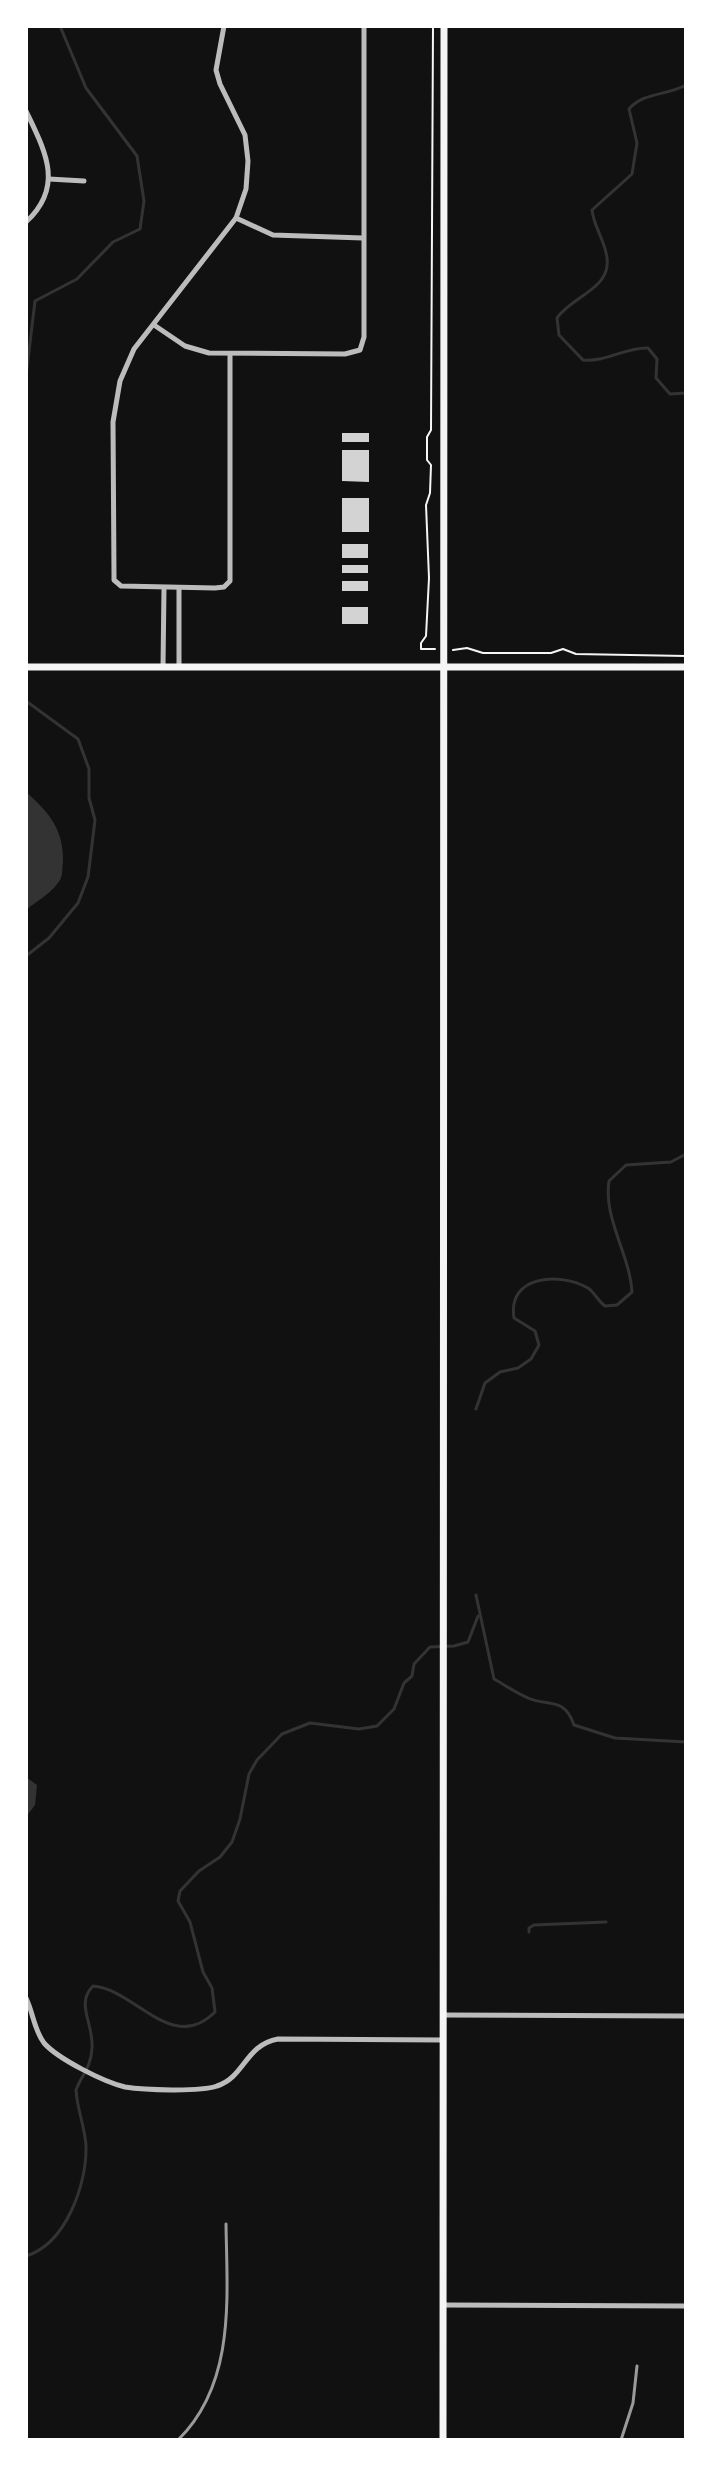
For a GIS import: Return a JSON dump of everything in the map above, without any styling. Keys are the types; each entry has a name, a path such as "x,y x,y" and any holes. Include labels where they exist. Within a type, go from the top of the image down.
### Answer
{"main road":[{"path":"443,2440 444,26"},
{"path":"26,667 686,667"}],"street":[{"path":"224,26 216,63 218,78 242,125 248,150 246,189 236,218 131,356 120,381 115,401 114,574 117,583 126,587 164,588 221,588 228,585 231,577 230,354"},
{"path":"154,325 196,350 230,354 345,354 360,350 364,337 364,26"},
{"path":"26,111 48,158 49,179 45,196 26,222"},
{"path":"49,179 84,181"},
{"path":"236,218 273,235 363,238"},
{"path":"163,667 164,588"},
{"path":"179,588 179,667"},
{"path":"26,1998 40,2038 48,2047 93,2074 125,2087 196,2090 218,2086 267,2041 278,2039 443,2040"},
{"path":"443,2015 686,2016"},
{"path":"443,2305 686,2306"}],"path":[{"path":"433,26 431,431 427,437 427,460 431,465 430,493 426,505 429,578 426,636 421,649 467,648 483,653 551,653 563,649 576,654 686,656"}],"shaded area":[{"path":"26,792 54,822 61,840 63,862 62,876 57,884 26,910"},
{"path":"26,1777 37,1785 35,1805 26,1817"}],"building":[{"path":"342,433 369,433 369,442 342,442"},
{"path":"342,450 369,450 369,482 342,481"},
{"path":"342,498 369,498 369,532 342,532"},
{"path":"342,544 368,544 368,558 342,558"},
{"path":"342,565 368,565 368,573 342,573"},
{"path":"342,581 368,581 368,591 342,591"},
{"path":"342,607 368,607 368,624 342,624"}],"waterway":[{"path":"26,376 35,301 77,279 113,242 140,229 144,201 137,156 86,88 60,26"},
{"path":"686,85 648,97 629,109 637,143 632,174 592,210 606,252 607,269 597,285 557,318 559,335 583,360 648,348 657,359 656,378 670,394 686,393"},
{"path":"26,701 78,739 89,769 89,798 95,820 88,877 78,903 49,938 26,956"},
{"path":"476,1409 485,1383 500,1372 518,1368 531,1359 539,1345 535,1331 514,1318 514,1304 527,1285 550,1279 576,1283 588,1288 605,1306 617,1305 632,1292 610,1209 609,1181 626,1165 671,1162 686,1154"},
{"path":"476,1595 494,1679 535,1701 560,1706 574,1725 615,1738 686,1742"},
{"path":"26,2256 40,2249 63,2226 83,2178 86,2146 76,2090 91,2055 92,2039 85,2007 88,1993 93,1986 109,1990 154,2016 184,2026 199,2023 215,2012 212,1988 203,1972 190,1922 178,1901 180,1891 199,1871 220,1857 232,1842 249,1774 257,1760 282,1734 310,1723 359,1729 377,1726 394,1709 404,1683 412,1676 414,1664 430,1647 468,1642 478,1616"},
{"path":"529,1932 534,1925 606,1922"}],"railway":[{"path":"178,2440 197,2417 219,2366 227,2309 226,2224"},
{"path":"621,2440 633,2403 637,2366"}]}
